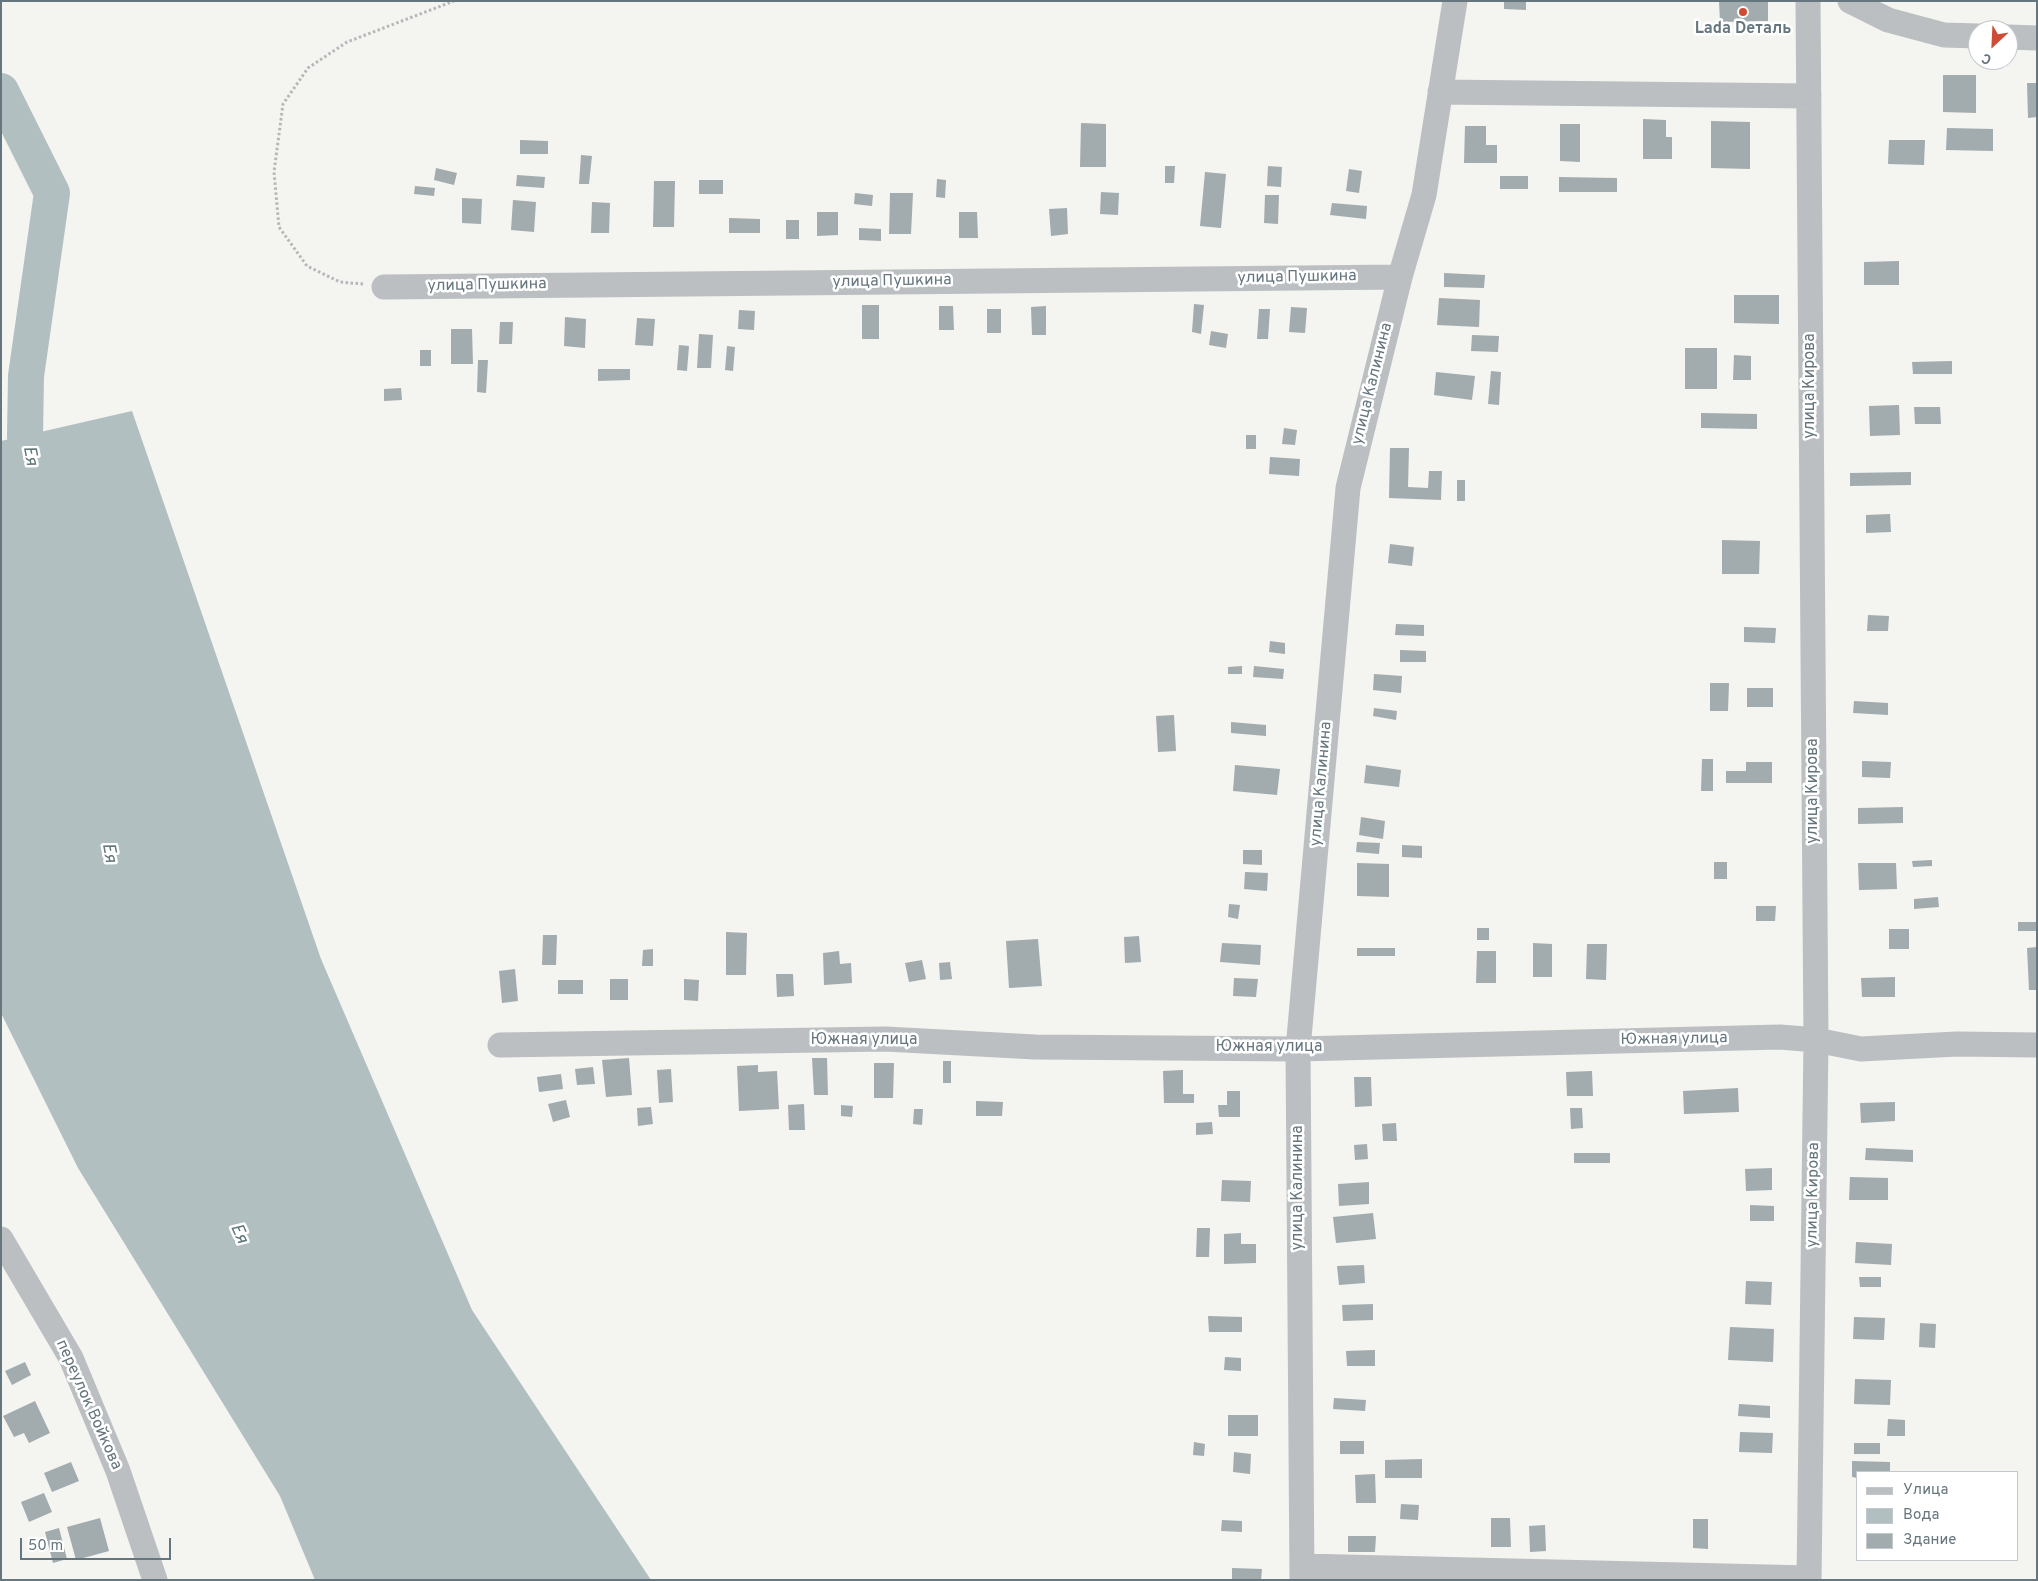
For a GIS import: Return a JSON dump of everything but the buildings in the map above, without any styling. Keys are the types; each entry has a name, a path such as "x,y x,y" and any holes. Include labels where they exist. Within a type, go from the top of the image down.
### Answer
{"street":[{"name":"улица Калинина","path":"1302,1573 1298,1049 1348,488 1400,277 1424,195 1455,1"},
{"name":"улица Кирова","path":"1808,1 1816,1040 1809,1579"},
{"path":"1850,1 1888,20 1944,35 1968,36"},
{"path":"2018,37 2037,38"},
{"path":"1440,92 1809,96"},
{"name":"улица Пушкина","path":"384,287 1400,277"},
{"name":"Южная улица","path":"500,1045 886,1039 1035,1047 1298,1049 1780,1037 1816,1040 1861,1050 1957,1044 2037,1045"},
{"name":"переулок Войкова","path":"1,1239 71,1358 118,1471 155,1580"},
{"path":"1302,1573 1809,1579"}],"path":[{"path":"384,287 340,282 307,266 280,227 274,172 283,104 308,68 347,42 454,1"}],"water":[{"path":"132,411 321,959 472,1310 651,1580 315,1580 280,1496 78,1168 1,1013 1,441"}],"waterway":[{"name":"Ея","path":"1,91 52,193 26,376 25,436 34,484"}],"place":[{"name":"Lada Dеталь","path":"1743,12"}]}
